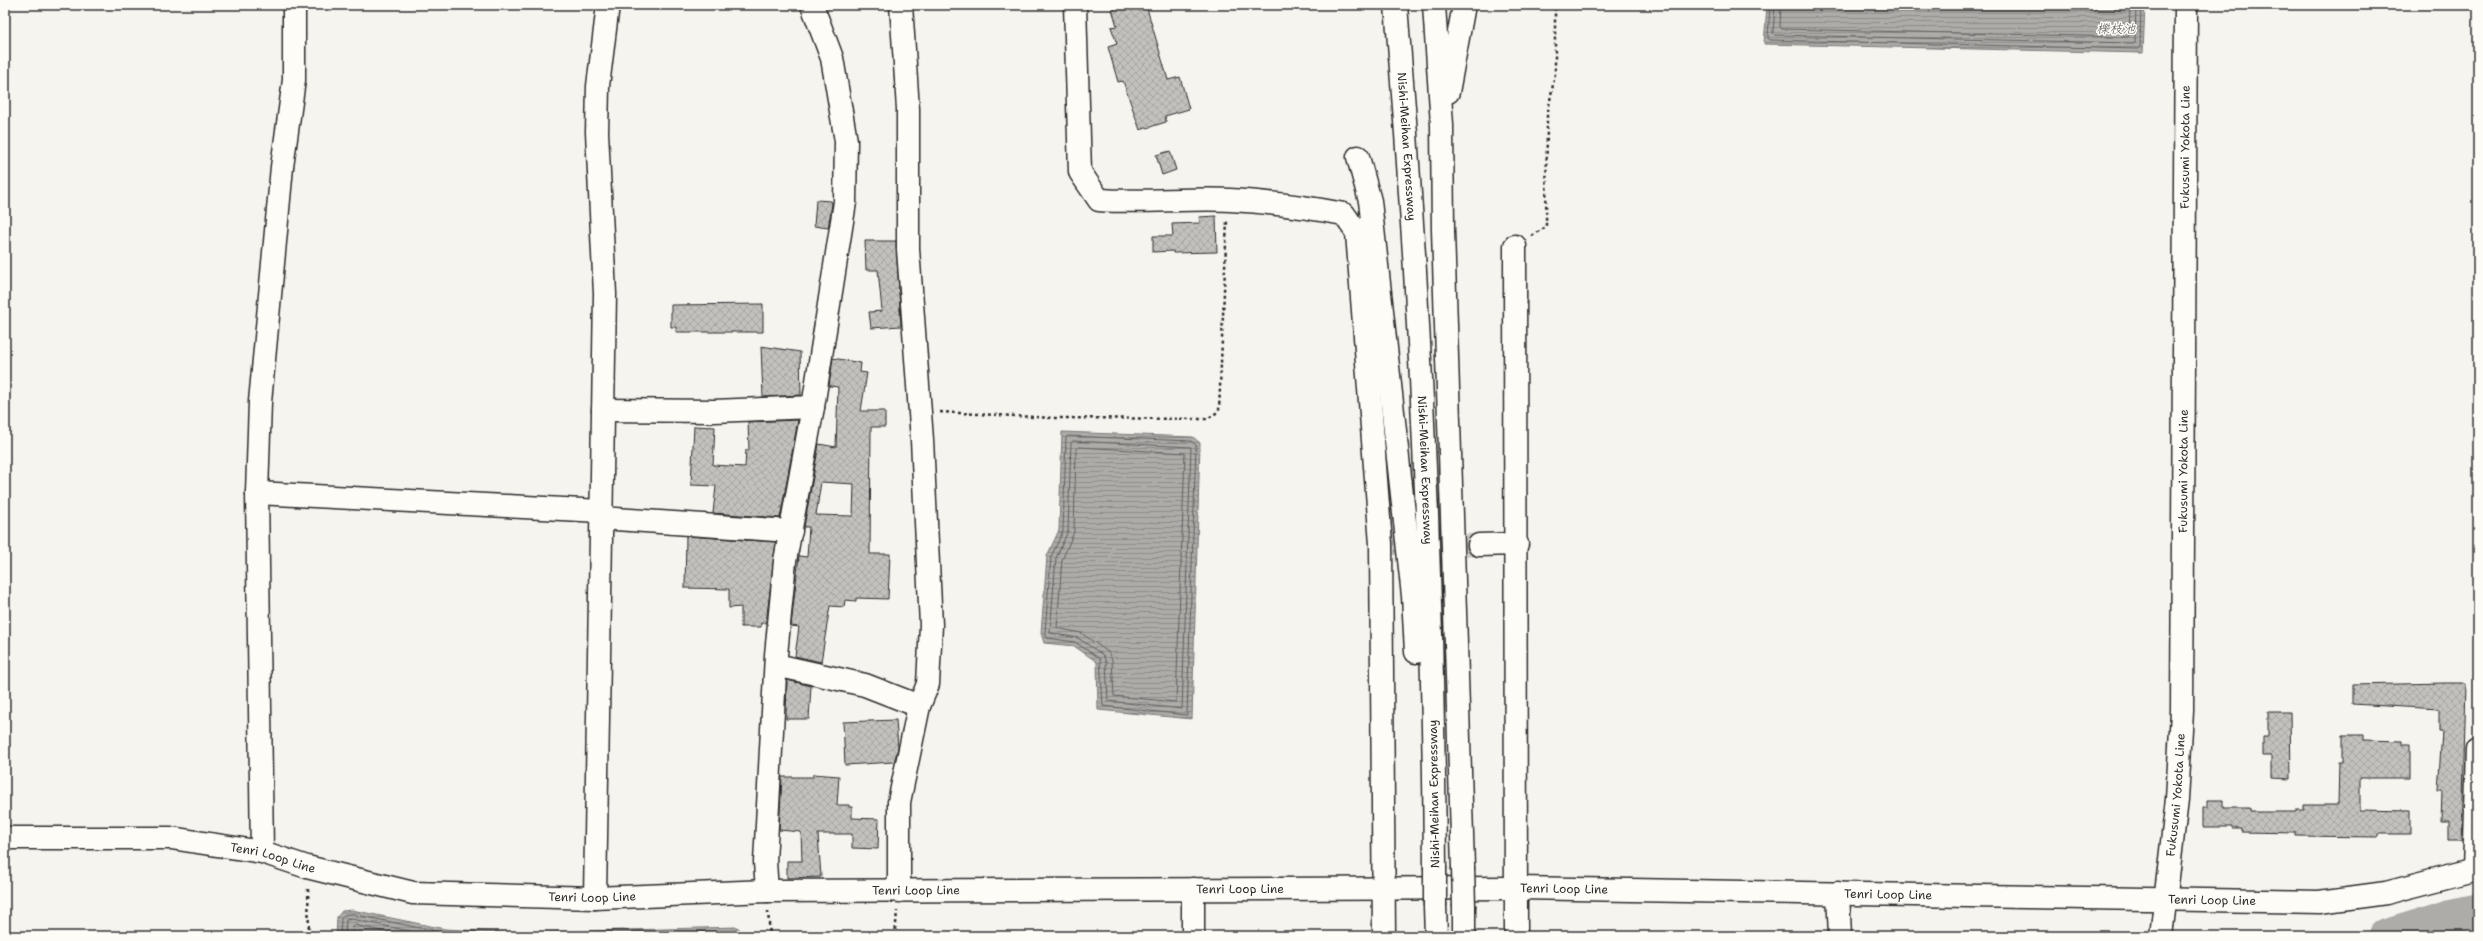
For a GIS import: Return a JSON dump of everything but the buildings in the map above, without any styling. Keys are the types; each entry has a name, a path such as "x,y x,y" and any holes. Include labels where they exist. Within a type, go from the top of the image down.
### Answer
{"main road":[{"path":"262,852 257,493 260,402 282,167 294,80 294,5"},
{"path":"595,898 605,294 597,132 598,86 608,5"},
{"path":"767,891 765,862 776,665 785,561 813,407 845,202 846,142 832,58 812,5"},
{"path":"899,891 899,802 919,706 928,684 931,625 920,411 908,249 908,109 902,5"},
{"path":"1075,5 1080,172 1088,186 1099,200 1126,202 1228,200 1294,205 1344,214 1357,233 1386,544 1383,888 1384,936"},
{"path":"1388,5 1401,65"},
{"path":"1393,5 1401,65"},
{"name":"Nishi-Meihan Expressway","path":"1396,5 1419,312 1434,770 1436,936"},
{"path":"1434,5 1442,125"},
{"path":"1440,5 1443,230 1464,936"},
{"path":"1442,125 1446,5"},
{"path":"1442,125 1452,5"},
{"path":"1442,125 1455,5"},
{"path":"1442,125 1464,5"},
{"name":"Fukusumi Yokota Line","path":"2161,936 2177,800 2182,711 2186,5"},
{"path":"1358,156 1370,201 1413,596 1420,743 1434,770"},
{"path":"1515,246 1517,544 1516,936"},
{"path":"603,410 714,411 813,407"},
{"path":"257,493 601,514 791,531"},
{"path":"1479,545 1517,544"},
{"path":"776,665 865,685 919,706"},
{"path":"2476,869 2478,750"},
{"name":"Tenri Loop Line","path":"5,838 171,838 262,852 307,867 413,893 595,898 767,891 1515,888 2319,902 2386,893 2476,869"},
{"path":"1193,889 1193,936"},
{"path":"1838,893 1840,936"}],"path":[{"path":"1515,246 1546,227 1547,116 1555,74 1555,5"},
{"path":"920,411 1053,418 1207,419 1219,411 1228,200"},
{"path":"307,867 309,936"},
{"path":"895,936 899,891"}],"water":[{"name":"櫟枝池","path":"1767,5 2145,5 2143,53 1764,44"},
{"path":"1062,432 1193,437 1200,443 1192,719 1098,710 1097,662 1074,646 1044,643 1041,633 1047,556 1059,530"},
{"path":"352,910 445,929 515,933 737,927 743,932 744,936 336,936 337,917 342,911"}],"waterway":[{"path":"2385,936 2444,918 2478,911"}],"tunnel":[{"path":"1391,544 1479,545"}]}
